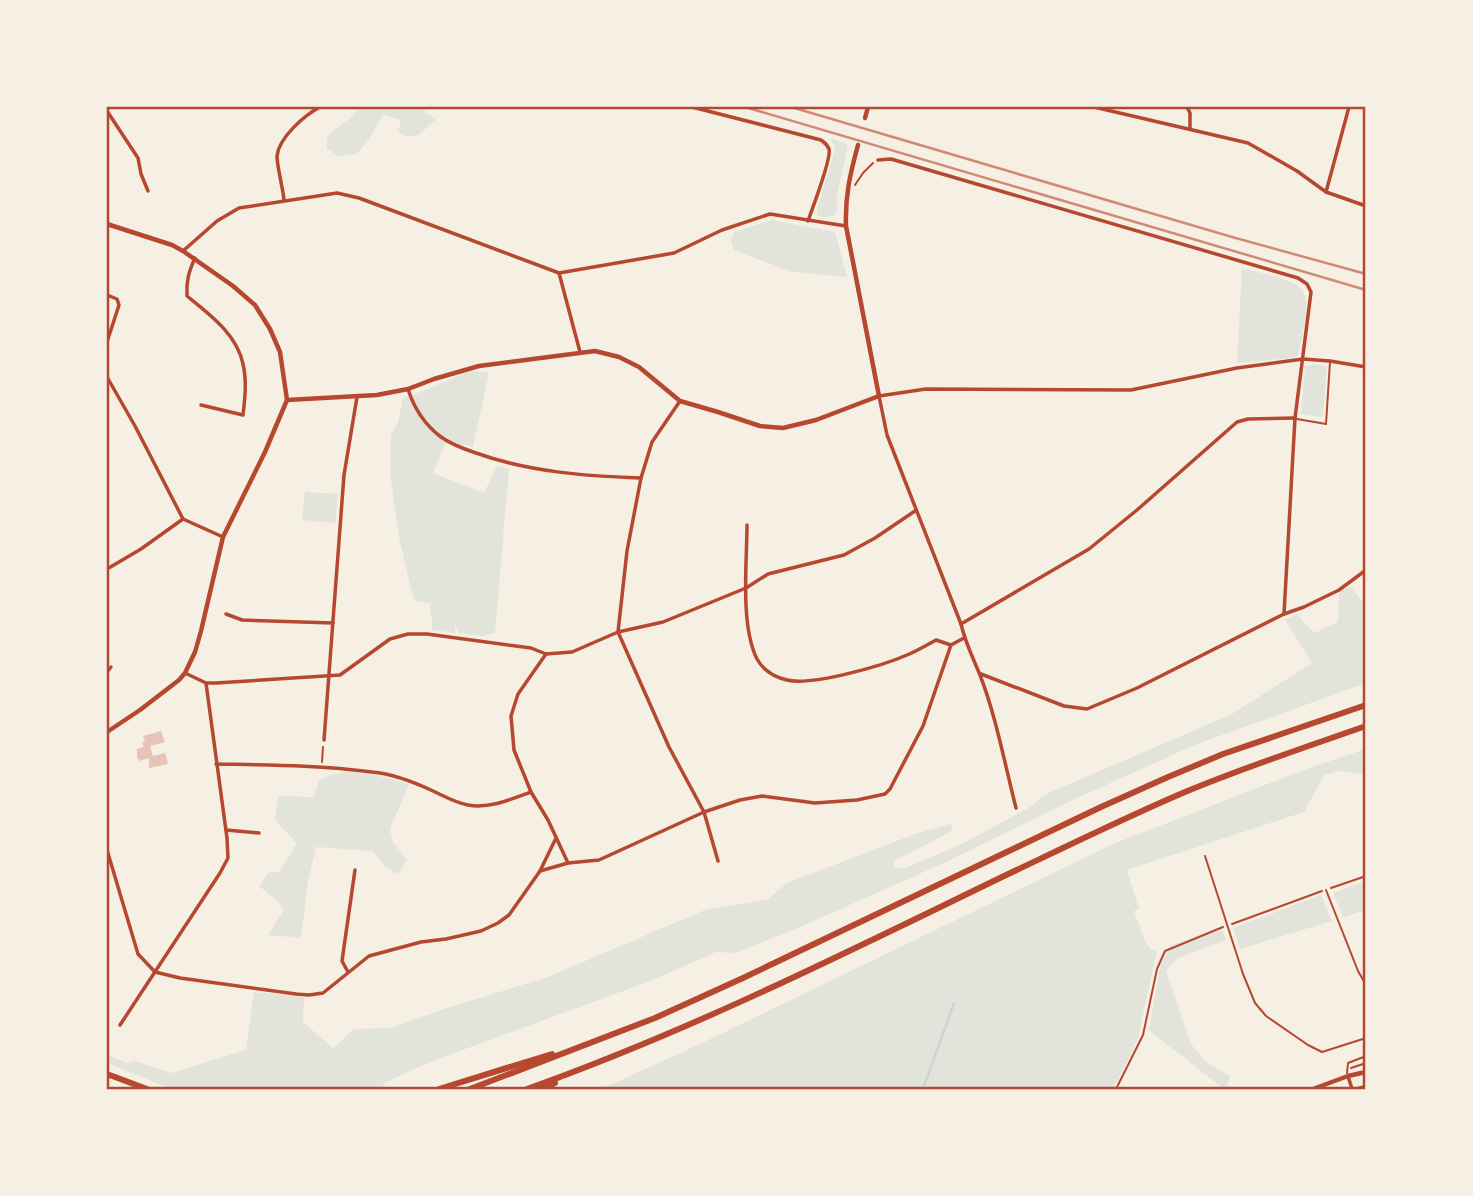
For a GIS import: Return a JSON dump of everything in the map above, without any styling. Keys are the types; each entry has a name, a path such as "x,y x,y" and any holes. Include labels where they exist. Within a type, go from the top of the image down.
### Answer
{"highway":[{"path":"470,1089 655,1018 1168,777 1223,754 1366,705"},
{"path":"527,1089 664,1037 1178,795 1366,726"},
{"path":"439,1089 608,1037"},
{"path":"542,1089 578,1071"},
{"path":"107,1074 147,1089"}],"street":[{"path":"284,200 277,155 296,124 320,107"},
{"path":"692,107 821,140 827,145 830,150 808,221"},
{"path":"865,118 868,107"},
{"path":"1094,107 1248,143 1297,171 1326,192 1366,206"},
{"path":"1187,107 1190,113 1190,129"},
{"path":"1326,192 1349,107"},
{"path":"107,111 138,158 148,191"},
{"path":"858,145 847,184 846,226 887,435 980,674 1016,808"},
{"path":"878,160 891,159 1298,278 1307,284 1311,292 1295,418 1284,614"},
{"path":"183,251 217,221 239,208 337,193 359,198 559,273 674,253 722,230 770,214 846,226"},
{"path":"107,224 183,251 255,305 280,352 287,400 223,537 201,631 186,673 140,710 107,732"},
{"path":"195,258 186,286 187,296 226,331 243,362 246,388 243,415 201,405"},
{"path":"559,273 580,352"},
{"path":"107,295 117,299 119,305 107,342"},
{"path":"287,400 357,397 408,389 479,366 595,351 639,367 680,401 760,426 783,428 816,420 879,396 926,389 1130,390 1237,368 1303,359 1330,360 1366,368"},
{"path":"107,377 183,519 223,537"},
{"path":"408,389 412,401 430,428 452,444 465,449 497,461 535,468 641,478"},
{"path":"324,740 344,475 357,397"},
{"path":"680,401 652,442 641,478 627,551 618,632 669,747 704,812 718,862"},
{"path":"961,624 1089,549 1237,422 1248,419 1295,418"},
{"path":"186,673 206,683 340,675 390,639 408,634 427,634 531,648 546,654 572,652 618,632 663,622 746,588 768,574 844,555 915,511"},
{"path":"107,569 183,519"},
{"path":"747,525 746,588 749,631 758,661 774,676 787,680 811,680 852,673 908,655 936,640 951,645"},
{"path":"980,674 1064,706 1087,709 1137,688 1284,614 1339,590 1366,570"},
{"path":"226,614 242,620 333,623"},
{"path":"540,871 568,863 598,860 704,812 740,800 762,796 815,803 857,800 885,794 923,726 951,645 964,638"},
{"path":"546,654 518,694 511,716 514,750 531,792 548,820 568,863"},
{"path":"107,672 111,667"},
{"path":"120,1025 228,858 206,683"},
{"path":"216,764 322,767 375,772 408,780 470,806 509,800 531,792"},
{"path":"226,830 259,833"},
{"path":"107,850 138,954 155,972 180,978 309,995 323,993 369,956 481,931 498,923 509,915 540,871 556,838"},
{"path":"348,972 342,961 355,870"},
{"path":"1313,1089 1366,1072"},
{"path":"1348,1076 1355,1089 1366,1087"}],"lane":[{"path":"1295,418 1326,424 1330,360"},
{"path":"1205,856 1243,974 1255,1003 1266,1016 1322,1052 1366,1038"},
{"path":"1326,890 1357,971 1366,985"},
{"path":"1348,1076 1348,1063 1366,1056"}],"path":[{"path":"847,184 857,185 869,165 878,160"},
{"path":"322,767 324,740"},
{"path":"1116,1089 1143,1035"}],"shaded area":[{"path":"360,107 425,107 425,112 436,119 419,135 407,137 398,132 401,120 383,115 367,142 356,154 339,156 327,149 327,137"},
{"path":"831,138 848,145 837,194 837,210 835,215 821,218 817,209 835,149"},
{"path":"772,220 835,232 847,277 792,272 734,250 731,240 734,232"},
{"path":"1242,268 1292,283 1303,291 1306,313 1298,356 1237,363"},
{"path":"1313,364 1327,366 1323,417 1301,414 1305,367"},
{"path":"471,371 489,372 473,447 446,441 433,473 484,493 497,466 509,469 495,633 481,636 459,633 455,623 455,633 433,630 431,603 414,601 399,537 390,473 391,435 398,422 403,399"},
{"path":"305,492 338,494 335,523 302,520"},
{"path":"1350,586 1366,607 1366,683 1197,744 1075,799 946,862 735,953 716,952 653,980 430,1062 388,1081 379,1089 171,1089 107,1063 107,1055 127,1063 135,1061 171,1073 246,1050 254,992 304,997 303,1022 333,1048 354,1029 391,1028 548,977 707,909 767,900 787,883 915,834 951,824 952,831 894,861 895,868 906,868 966,842 1030,807 1044,795 1232,714 1312,663 1285,620 1297,614 1314,633 1338,622 1339,592"},
{"path":"1366,749 1366,796 1363,774 1339,771 1324,775 1304,812 1127,870 1139,909 1134,911 1146,943 1152,951 1157,950 1139,1034 1113,1089 601,1089 700,1044 1113,844 1309,768"},
{"path":"347,771 409,784 390,829 393,842 407,860 398,874 384,866 373,851 316,847 308,881 301,938 268,935 284,910 259,886 270,871 278,873 297,844 275,820 278,796 314,797 319,780"},
{"path":"1366,881 1366,910 1343,917 1333,893"},
{"path":"1321,895 1332,921 1240,949 1233,928"},
{"path":"1222,930 1226,940 1178,958 1166,971 1191,1044 1206,1062 1230,1076 1226,1089 1149,1030 1160,967 1170,945"}],"building":[{"path":"161,731 165,742 150,746 153,756 165,753 168,764 149,768 149,758 139,761 137,759 137,749 144,747 143,736"}],"waterway":[{"path":"923,1089 954,1003"}],"railway":[{"path":"745,107 1366,290"},
{"path":"791,107 1366,274"}]}
